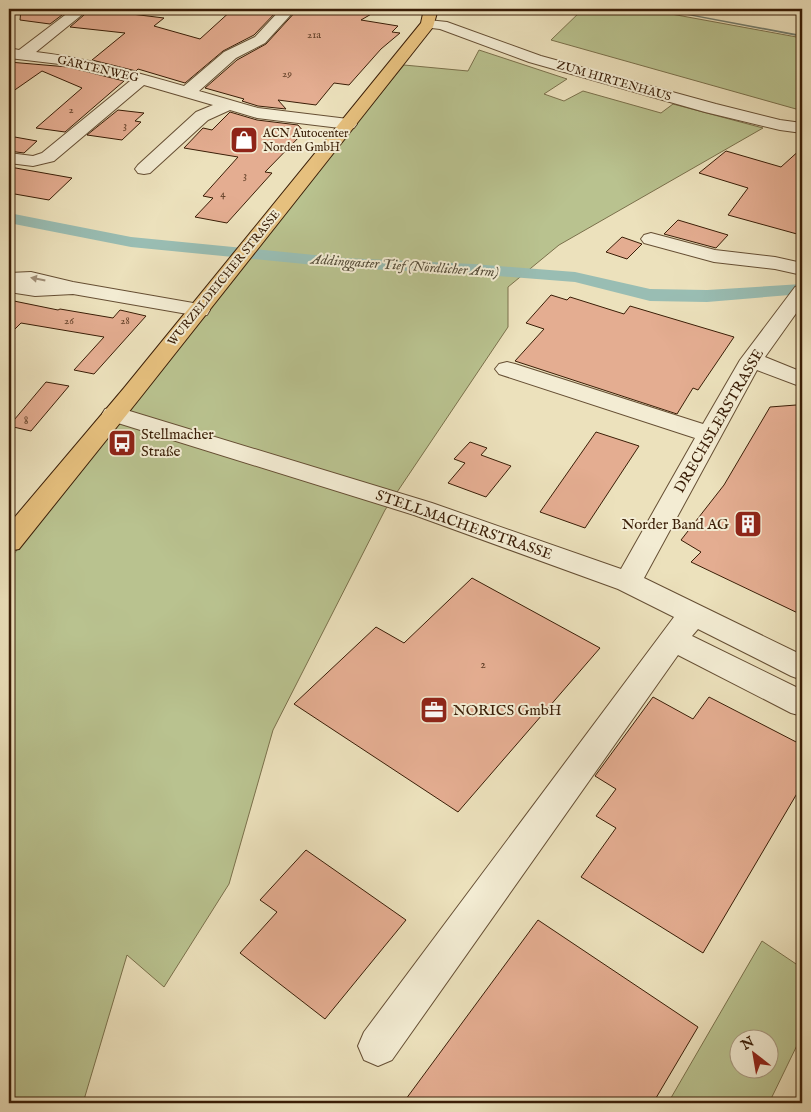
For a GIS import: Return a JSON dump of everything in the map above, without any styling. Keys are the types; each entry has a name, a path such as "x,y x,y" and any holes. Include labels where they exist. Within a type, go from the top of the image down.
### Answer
{"main road":[{"name":"WURZELDEICHER STRASSE","path":"9,542 254,242 348,124 430,16"}],"street":[{"path":"15,54 82,9"},
{"path":"186,93 230,56 260,40 289,9"},
{"name":"ZUM HIRTENHAUS","path":"430,16 442,25 535,59 711,108 780,125 802,128"},
{"name":"GARTENWEG","path":"15,54 68,60 142,79 257,113 348,124"},
{"path":"9,158 33,161 48,158 142,79"},
{"path":"144,169 202,116 229,105"},
{"path":"651,239 714,256 775,263 802,269"},
{"path":"9,279 31,278 73,288 199,310"},
{"path":"9,286 35,290 73,288"},
{"name":"DRECHSLERSTRASSE","path":"628,582 751,360 800,294"},
{"path":"751,360 802,380"},
{"path":"507,370 710,435"},
{"name":"STELLMACHERSTRASSE","path":"114,414 422,509 628,582 684,627 802,668"},
{"path":"378,1046 684,627 802,704"}],"green space":[{"path":"583,9 644,9 802,38 802,105 796,109 551,40"},
{"path":"479,50 567,79 544,94 564,101 583,91 661,113 673,104 763,128 559,245 508,287 508,327 385,510 273,730 229,884 164,987 127,955 83,1103 9,1103 9,560 166,365 260,242 404,65 468,71"},
{"path":"762,941 802,968 802,1035 769,1103 668,1103"}],"building":[{"path":"21,9 70,9 50,24 20,20"},
{"path":"91,9 164,18 154,26 200,39 233,9 279,9 254,35 223,51 185,83 138,69 136,71 92,60 125,33 70,27"},
{"path":"298,9 380,9 361,20 398,26 392,32 400,33 381,49 349,85 334,83 316,105 278,100 286,109 258,106 242,101 244,99 205,88 237,60 266,44"},
{"path":"9,62 68,67 124,81 65,132 36,128 82,88 42,71 9,94"},
{"path":"118,110 144,113 135,121 141,122 122,140 87,135"},
{"path":"230,112 257,120 298,125 304,132 265,172 272,173 227,223 195,217 213,198 203,196 238,157 184,148 203,128 212,130"},
{"path":"9,136 37,141 24,153 9,151"},
{"path":"802,148 802,226 797,234 728,215 748,188 699,173 726,151 781,167"},
{"path":"9,165 12,165 10,167 72,178 49,200 9,193"},
{"path":"678,220 728,235 716,248 664,234"},
{"path":"622,237 642,244 627,259 606,252"},
{"path":"551,295 567,300 570,297 624,314 630,306 734,337 698,390 693,388 677,414 515,361 544,329 526,323"},
{"path":"9,300 113,318 120,310 146,316 94,374 74,370 104,337 21,323 9,335"},
{"path":"46,382 69,386 31,431 9,426"},
{"name":"Norder Band AG","path":"796,405 802,409 802,615 691,562 701,552 681,540 724,485 770,407"},
{"path":"596,432 639,446 585,528 540,512"},
{"path":"470,442 487,448 481,455 511,466 486,497 448,483 465,463 454,459"},
{"path":"472,578 600,648 458,812 294,704 376,627 404,643"},
{"path":"653,697 693,719 709,697 802,745 802,785 703,953 581,877 616,828 596,816 616,789 595,776"},
{"path":"306,850 406,920 325,1019 240,953 277,912 260,900"},
{"path":"538,920 698,1027 653,1103 403,1103"}],"waterway":[{"path":"658,9 802,36"},
{"name":"Addinggaster Tief (Nördlicher Arm)","path":"9,218 131,242 345,263 473,269 575,277 650,295 707,296 802,289"}],"place":[{"name":"ACN Autocenter Norden GmbH","path":"244,140"},
{"name":"Stellmacher Straße","path":"122,443"},
{"name":"Norder Band AG","path":"748,524"},
{"name":"NORICS GmbH","path":"434,710"}]}
